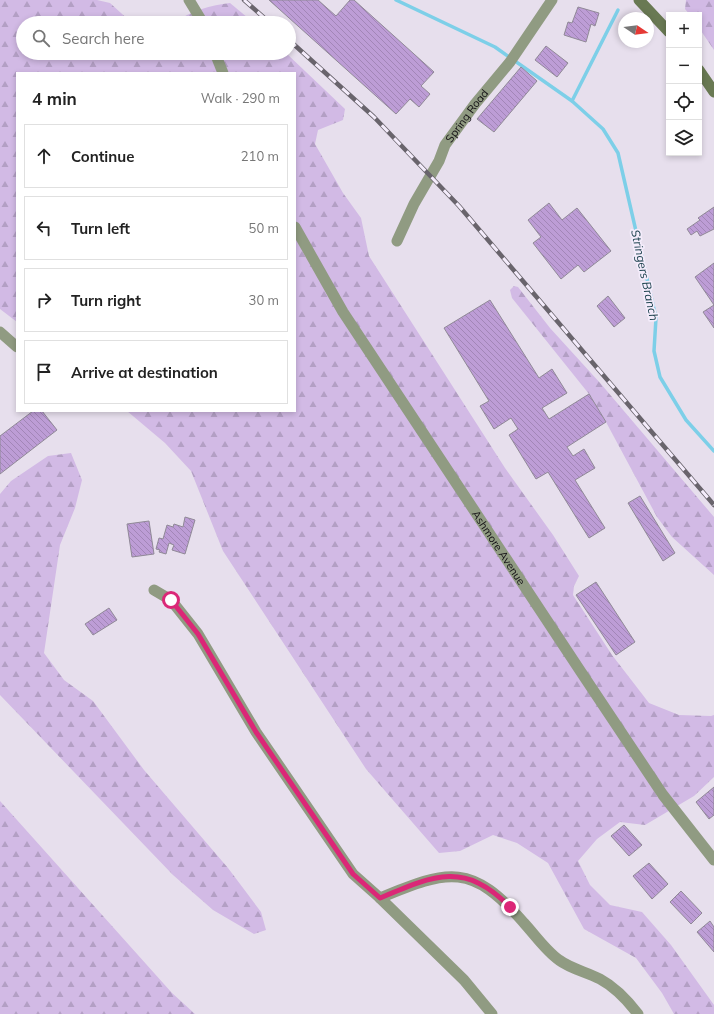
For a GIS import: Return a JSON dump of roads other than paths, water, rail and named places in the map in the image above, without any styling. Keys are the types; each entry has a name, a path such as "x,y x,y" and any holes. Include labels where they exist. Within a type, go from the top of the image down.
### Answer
{"main road":[{"path":"639,0 666,29"},
{"path":"702,74 714,92"}],"street":[{"path":"189,0 199,16"},
{"name":"Spring Road","path":"397,241 414,204 439,161 445,145 510,62 552,0"},
{"path":"218,60 223,72"},
{"name":"Ashmore Avenue","path":"296,229 344,312 589,685 663,795 714,860"},
{"path":"0,332 16,345"},
{"path":"154,590 171,600 198,634 256,732 353,874 380,898 464,980 492,1014"},
{"path":"380,898 410,885 438,878 458,876 474,880 498,895 558,960 601,980 620,994 638,1014"}],"waterway":[{"name":"Stringers Branch","path":"396,0 495,47 572,101 603,129 618,153 656,318 654,351 660,377 686,420 714,451"},
{"path":"572,101 618,10"}],"railway":[{"path":"244,0 262,16"},
{"path":"296,46 374,117 459,206 714,505"}]}
